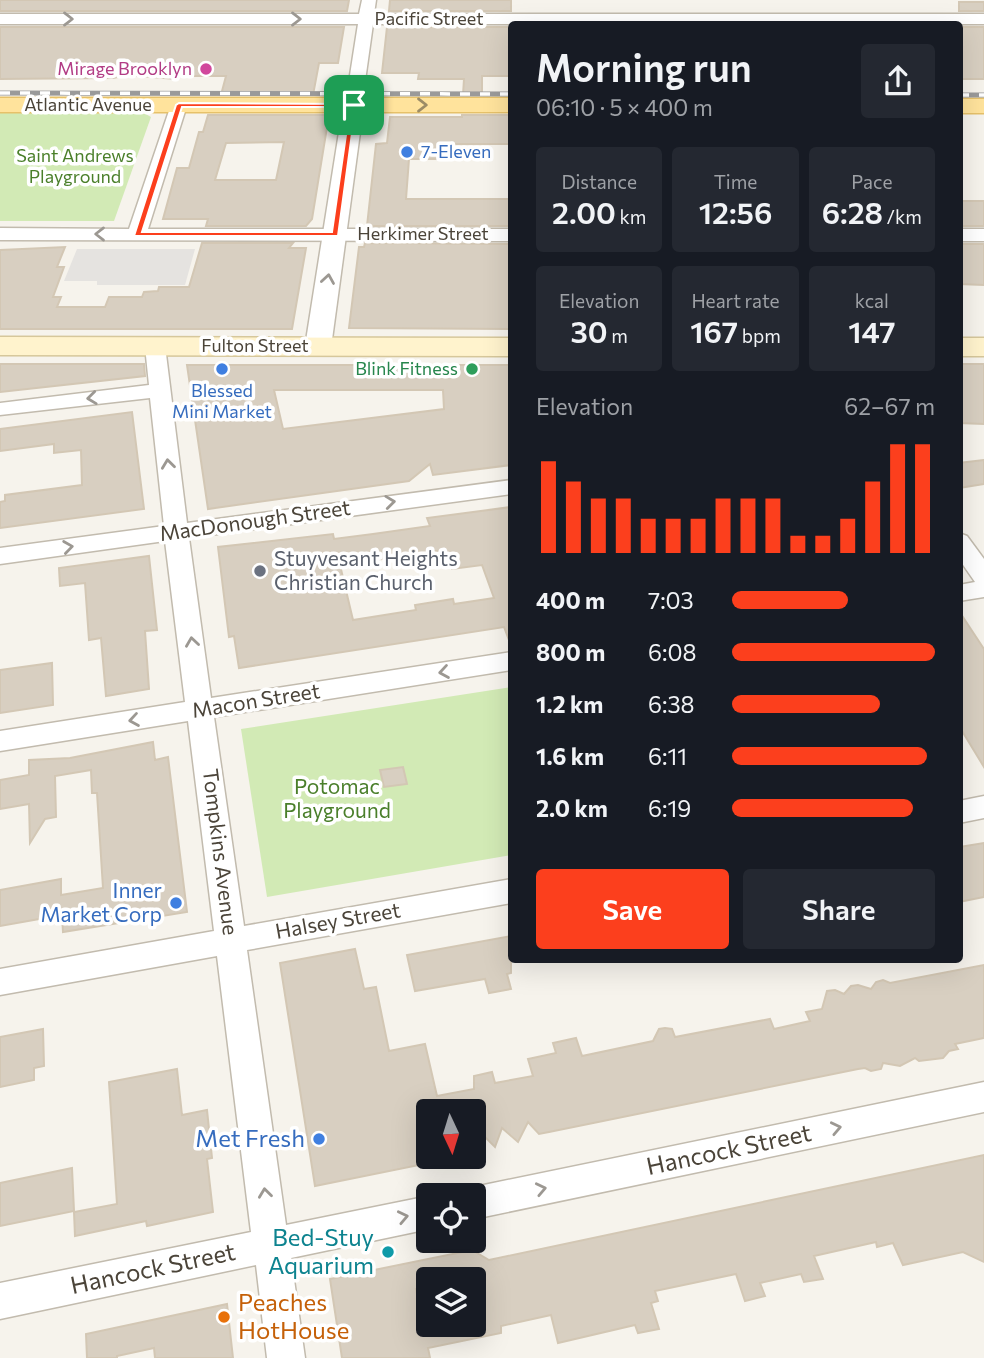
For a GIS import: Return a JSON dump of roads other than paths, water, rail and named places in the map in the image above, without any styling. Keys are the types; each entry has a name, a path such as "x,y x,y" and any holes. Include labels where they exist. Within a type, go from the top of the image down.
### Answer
{"main road":[{"name":"Atlantic Avenue","path":"0,87 355,96 508,105"},
{"name":"Atlantic Avenue","path":"0,105 179,105 508,88"},
{"path":"963,88 984,88"},
{"path":"0,96 355,96"},
{"path":"963,97 984,97"},
{"path":"963,106 984,106"},
{"name":"Fulton Street","path":"0,346 508,347"},
{"path":"963,347 984,347"}],"street":[{"path":"318,347 369,0"},
{"path":"822,0 830,21"},
{"name":"Pacific Street","path":"0,19 675,21"},
{"name":"Pacific Street","path":"881,21 984,19"},
{"path":"137,234 179,105"},
{"name":"Herkimer Street","path":"0,234 508,235"},
{"path":"963,235 984,235"},
{"name":"Tompkins Avenue","path":"155,346 176,532 202,710 286,1358"},
{"path":"0,409 160,390"},
{"name":"MacDonough Street","path":"0,556 508,487"},
{"path":"963,547 984,577"},
{"path":"963,592 984,589"},
{"name":"Macon Street","path":"0,741 508,662"},
{"path":"963,811 984,807"},
{"name":"Halsey Street","path":"0,982 508,892"},
{"name":"Hancock Street","path":"486,1201 984,1097"},
{"name":"Hancock Street","path":"0,1301 416,1215"}],"railway":[{"path":"0,93 508,94"},
{"path":"963,95 984,95"}],"place":[{"name":"Mirage Brooklyn","path":"206,69"},
{"name":"7-Eleven","path":"407,152"},
{"name":"Blessed Mini Market","path":"222,369"},
{"name":"Blink Fitness","path":"472,369"},
{"name":"Stuyvesant Heights Christian Church","path":"260,571"},
{"name":"Inner Market Corp","path":"176,903"},
{"name":"Met Fresh","path":"319,1139"},
{"name":"Bed-Stuy Aquarium","path":"388,1252"},
{"name":"Peaches HotHouse","path":"224,1317"}],"park label":[{"name":"Saint Andrews Playground","path":"75,166"},
{"name":"Potomac Playground","path":"337,799"}]}
